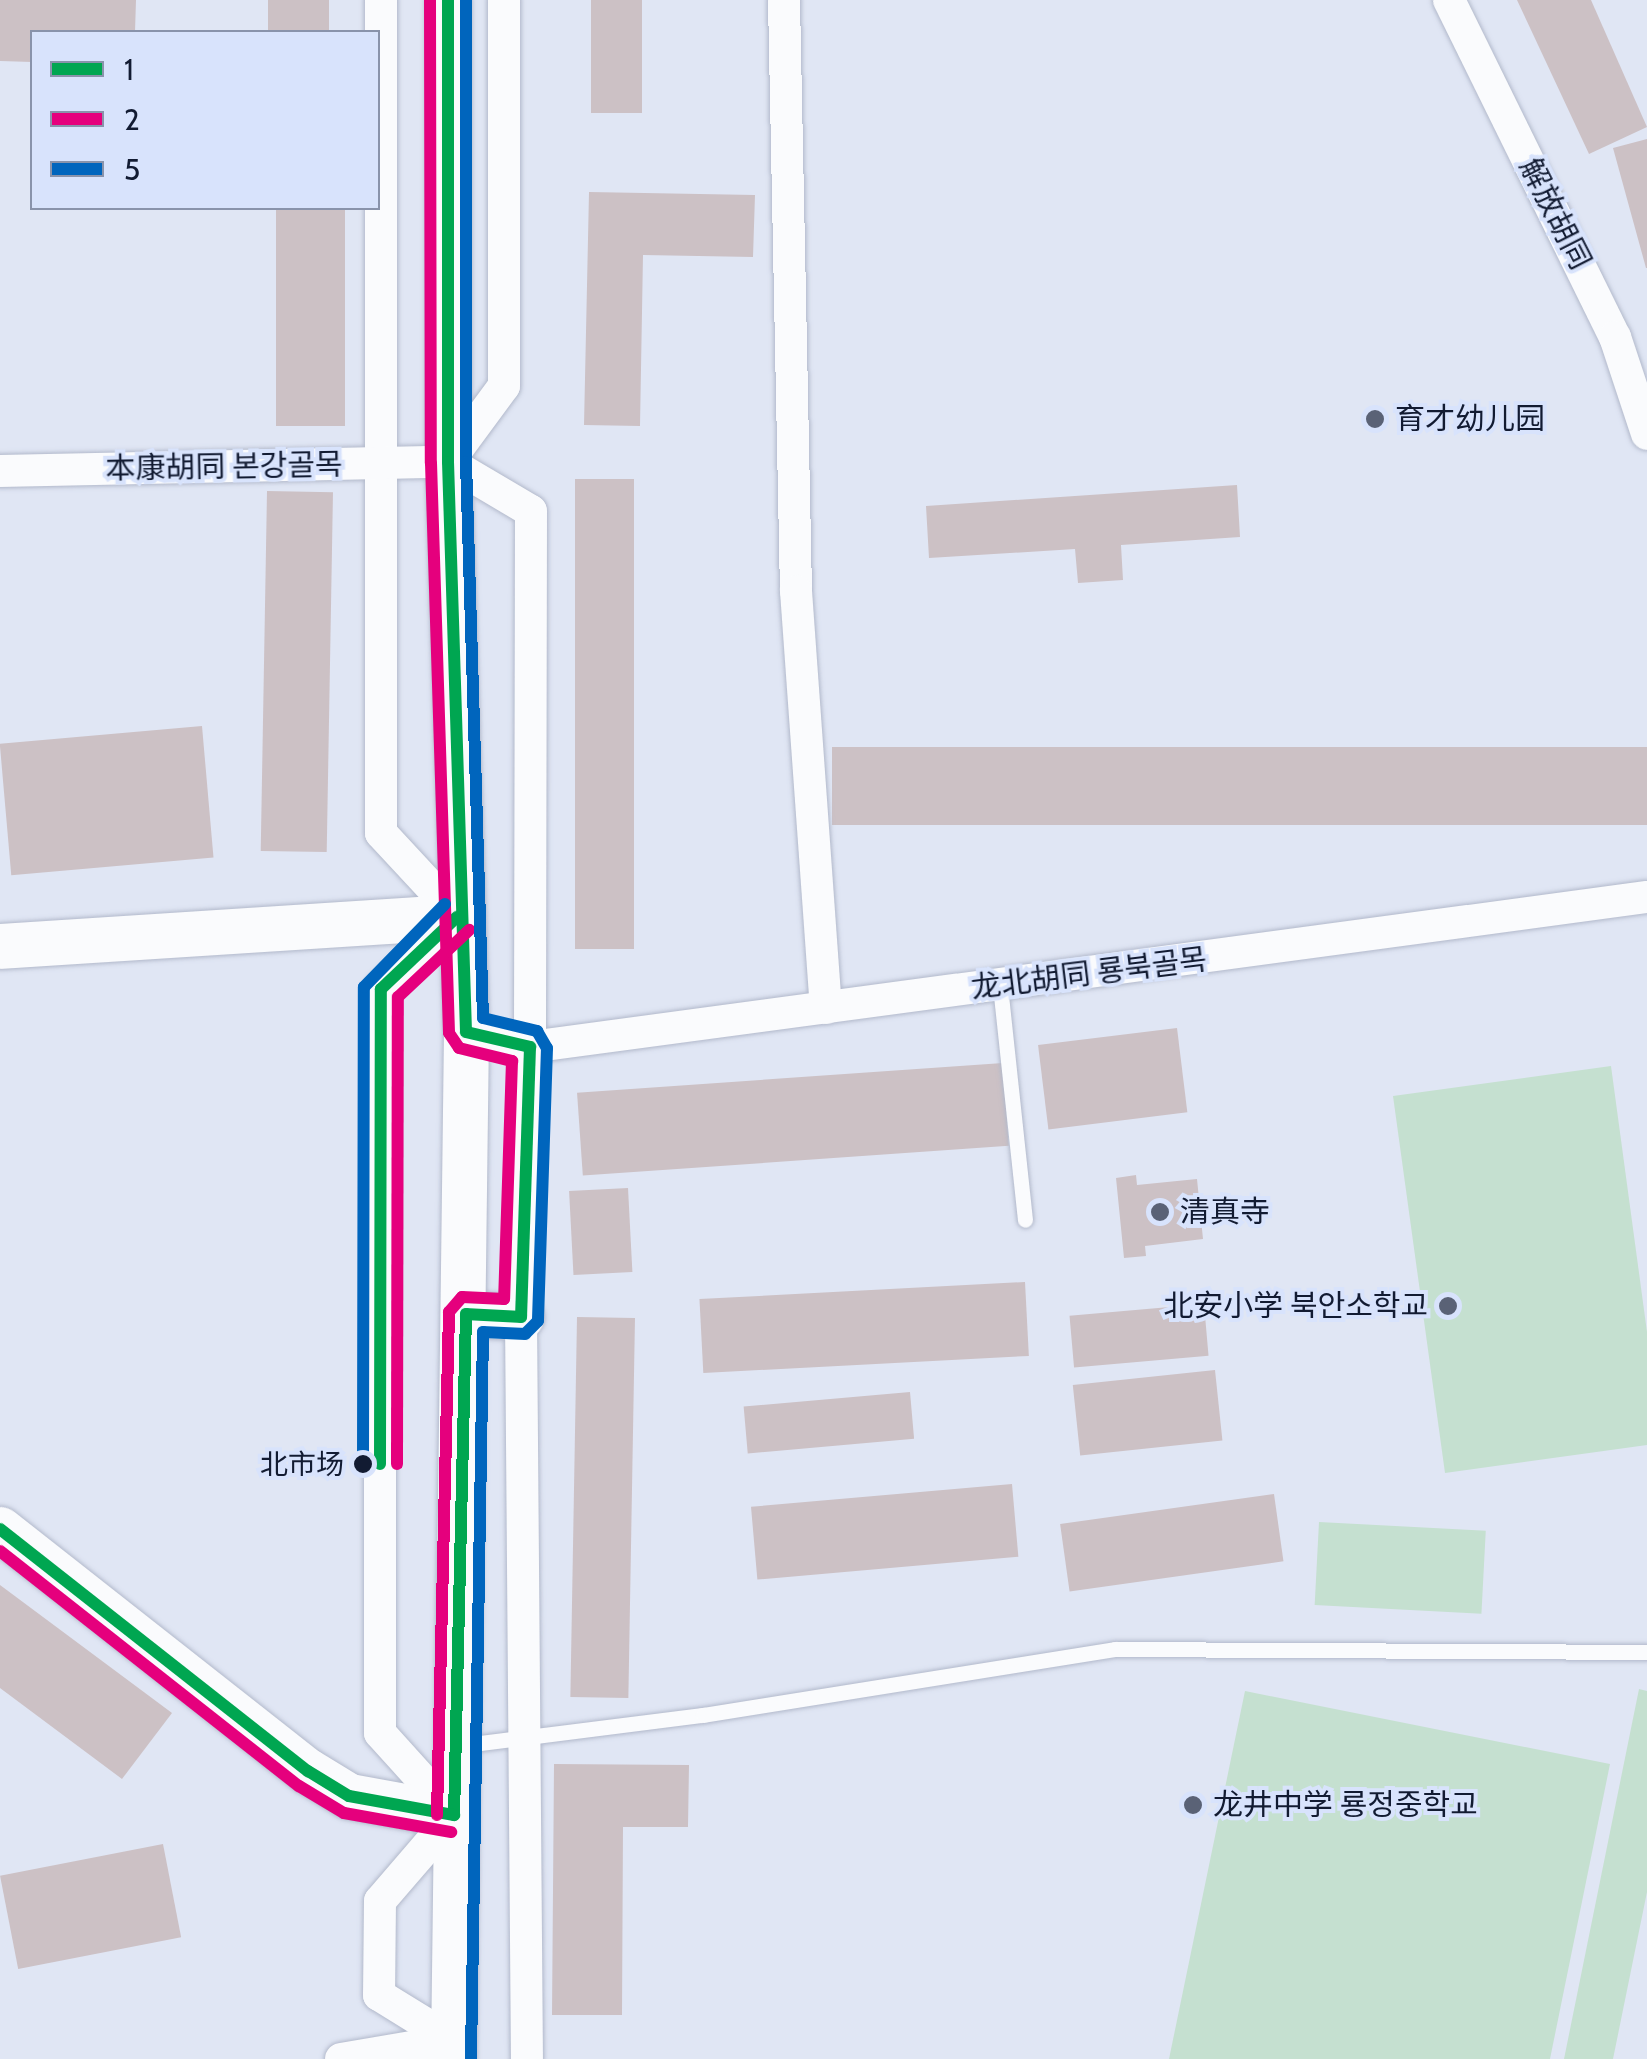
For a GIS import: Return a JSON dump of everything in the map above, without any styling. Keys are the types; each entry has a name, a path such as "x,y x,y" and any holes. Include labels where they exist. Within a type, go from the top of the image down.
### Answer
{"main road":[{"path":"448,0 448,462 458,916 466,1032 466,1314 452,2050"},
{"path":"0,946 458,916"},
{"path":"466,1314 522,1317"},
{"path":"0,1529 308,1771 349,1796 454,1816"}],"street":[{"path":"381,0 381,833 458,916 381,990 380,1733 454,1816 380,1901 379,1994 452,2050"},
{"path":"504,0 504,386 448,462 531,510 530,1046 522,1317 527,2059"},
{"path":"784,0 794,542 826,1008"},
{"name":"解放胡同","path":"1449,0 1608,322 1647,434"},
{"name":"本康胡同 본강골목","path":"0,472 448,462"},
{"name":"龙北胡同 룡북골목","path":"466,1032 530,1046 1647,897"},
{"path":"341,2059 452,2050"}],"lane":[{"path":"1000,986 1025,1220"},
{"path":"457,1747 525,1733 703,1715 1114,1649 1647,1652"}],"green space":[{"path":"1611,1066 1647,1332 1647,1445 1445,1473 1393,1096"},
{"path":"1319,1522 1486,1531 1481,1614 1315,1605"},
{"path":"1639,1689 1647,1691 1647,1892 1613,2059 1564,2059"},
{"path":"1245,1691 1610,1764 1550,2059 1169,2059"}],"building":[{"path":"0,0 136,0 135,30 30,30 30,62 0,61"},
{"path":"268,0 329,0 329,30 268,30"},
{"path":"591,0 642,0 642,113 591,113"},
{"path":"1517,0 1591,0 1647,127 1589,154"},
{"path":"1647,139 1647,268 1646,268 1613,148"},
{"path":"589,192 755,195 753,257 643,255 640,426 584,425"},
{"path":"276,210 345,210 345,426 276,426"},
{"path":"575,479 634,479 634,949 575,949"},
{"path":"1237,485 1240,537 1121,545 1123,580 1078,583 1075,549 929,558 926,506"},
{"path":"267,491 333,492 327,852 261,851"},
{"path":"202,726 214,857 11,875 0,744"},
{"path":"832,747 1647,747 1647,825 832,825"},
{"path":"1177,1028 1187,1112 1048,1129 1038,1045"},
{"path":"1003,1063 1009,1146 583,1176 577,1093"},
{"name":"清真寺","path":"1136,1175 1137,1185 1197,1179 1203,1239 1145,1246 1146,1256 1124,1258 1116,1178"},
{"path":"628,1188 632,1272 573,1275 569,1191"},
{"path":"1025,1282 1029,1356 703,1373 699,1299"},
{"path":"1204,1304 1209,1356 1074,1368 1070,1316"},
{"path":"577,1317 635,1318 628,1698 570,1697"},
{"path":"1215,1370 1222,1441 1080,1456 1073,1385"},
{"path":"910,1392 914,1439 748,1453 744,1407"},
{"path":"1012,1484 1018,1557 757,1580 751,1507"},
{"path":"1274,1494 1283,1561 1070,1591 1060,1524"},
{"path":"0,1585 172,1713 122,1779 0,1688"},
{"path":"554,1764 689,1765 688,1827 623,1827 622,2015 552,2015"},
{"path":"163,1844 181,1937 18,1969 0,1876"}],"transit line":[{"name":"2","path":"430,0 431,463 449,1033 459,1048 512,1061 504,1299 462,1297 449,1312 437,1815"},
{"name":"1","path":"448,0 448,462 466,1032 530,1047 521,1317 466,1314 454,1815"},
{"name":"5","path":"466,0 466,462 483,1018 537,1031 547,1048 538,1321 525,1334 483,1332 471,2059"},
{"name":"5","path":"363,1464 364,987 445,904"},
{"name":"1","path":"380,1464 381,989 457,917"},
{"name":"2","path":"397,1464 398,997 469,930"},
{"name":"1","path":"0,1529 308,1771 349,1796 454,1815"},
{"name":"2","path":"0,1551 299,1786 344,1813 451,1832"}],"place":[{"name":"育才幼儿园","path":"1375,419"},
{"name":"清真寺","path":"1160,1212"},
{"name":"北安小学 북안소학교","path":"1448,1306"},
{"name":"北市场","path":"363,1464"},
{"name":"龙井中学 룡정중학교","path":"1193,1805"}]}
